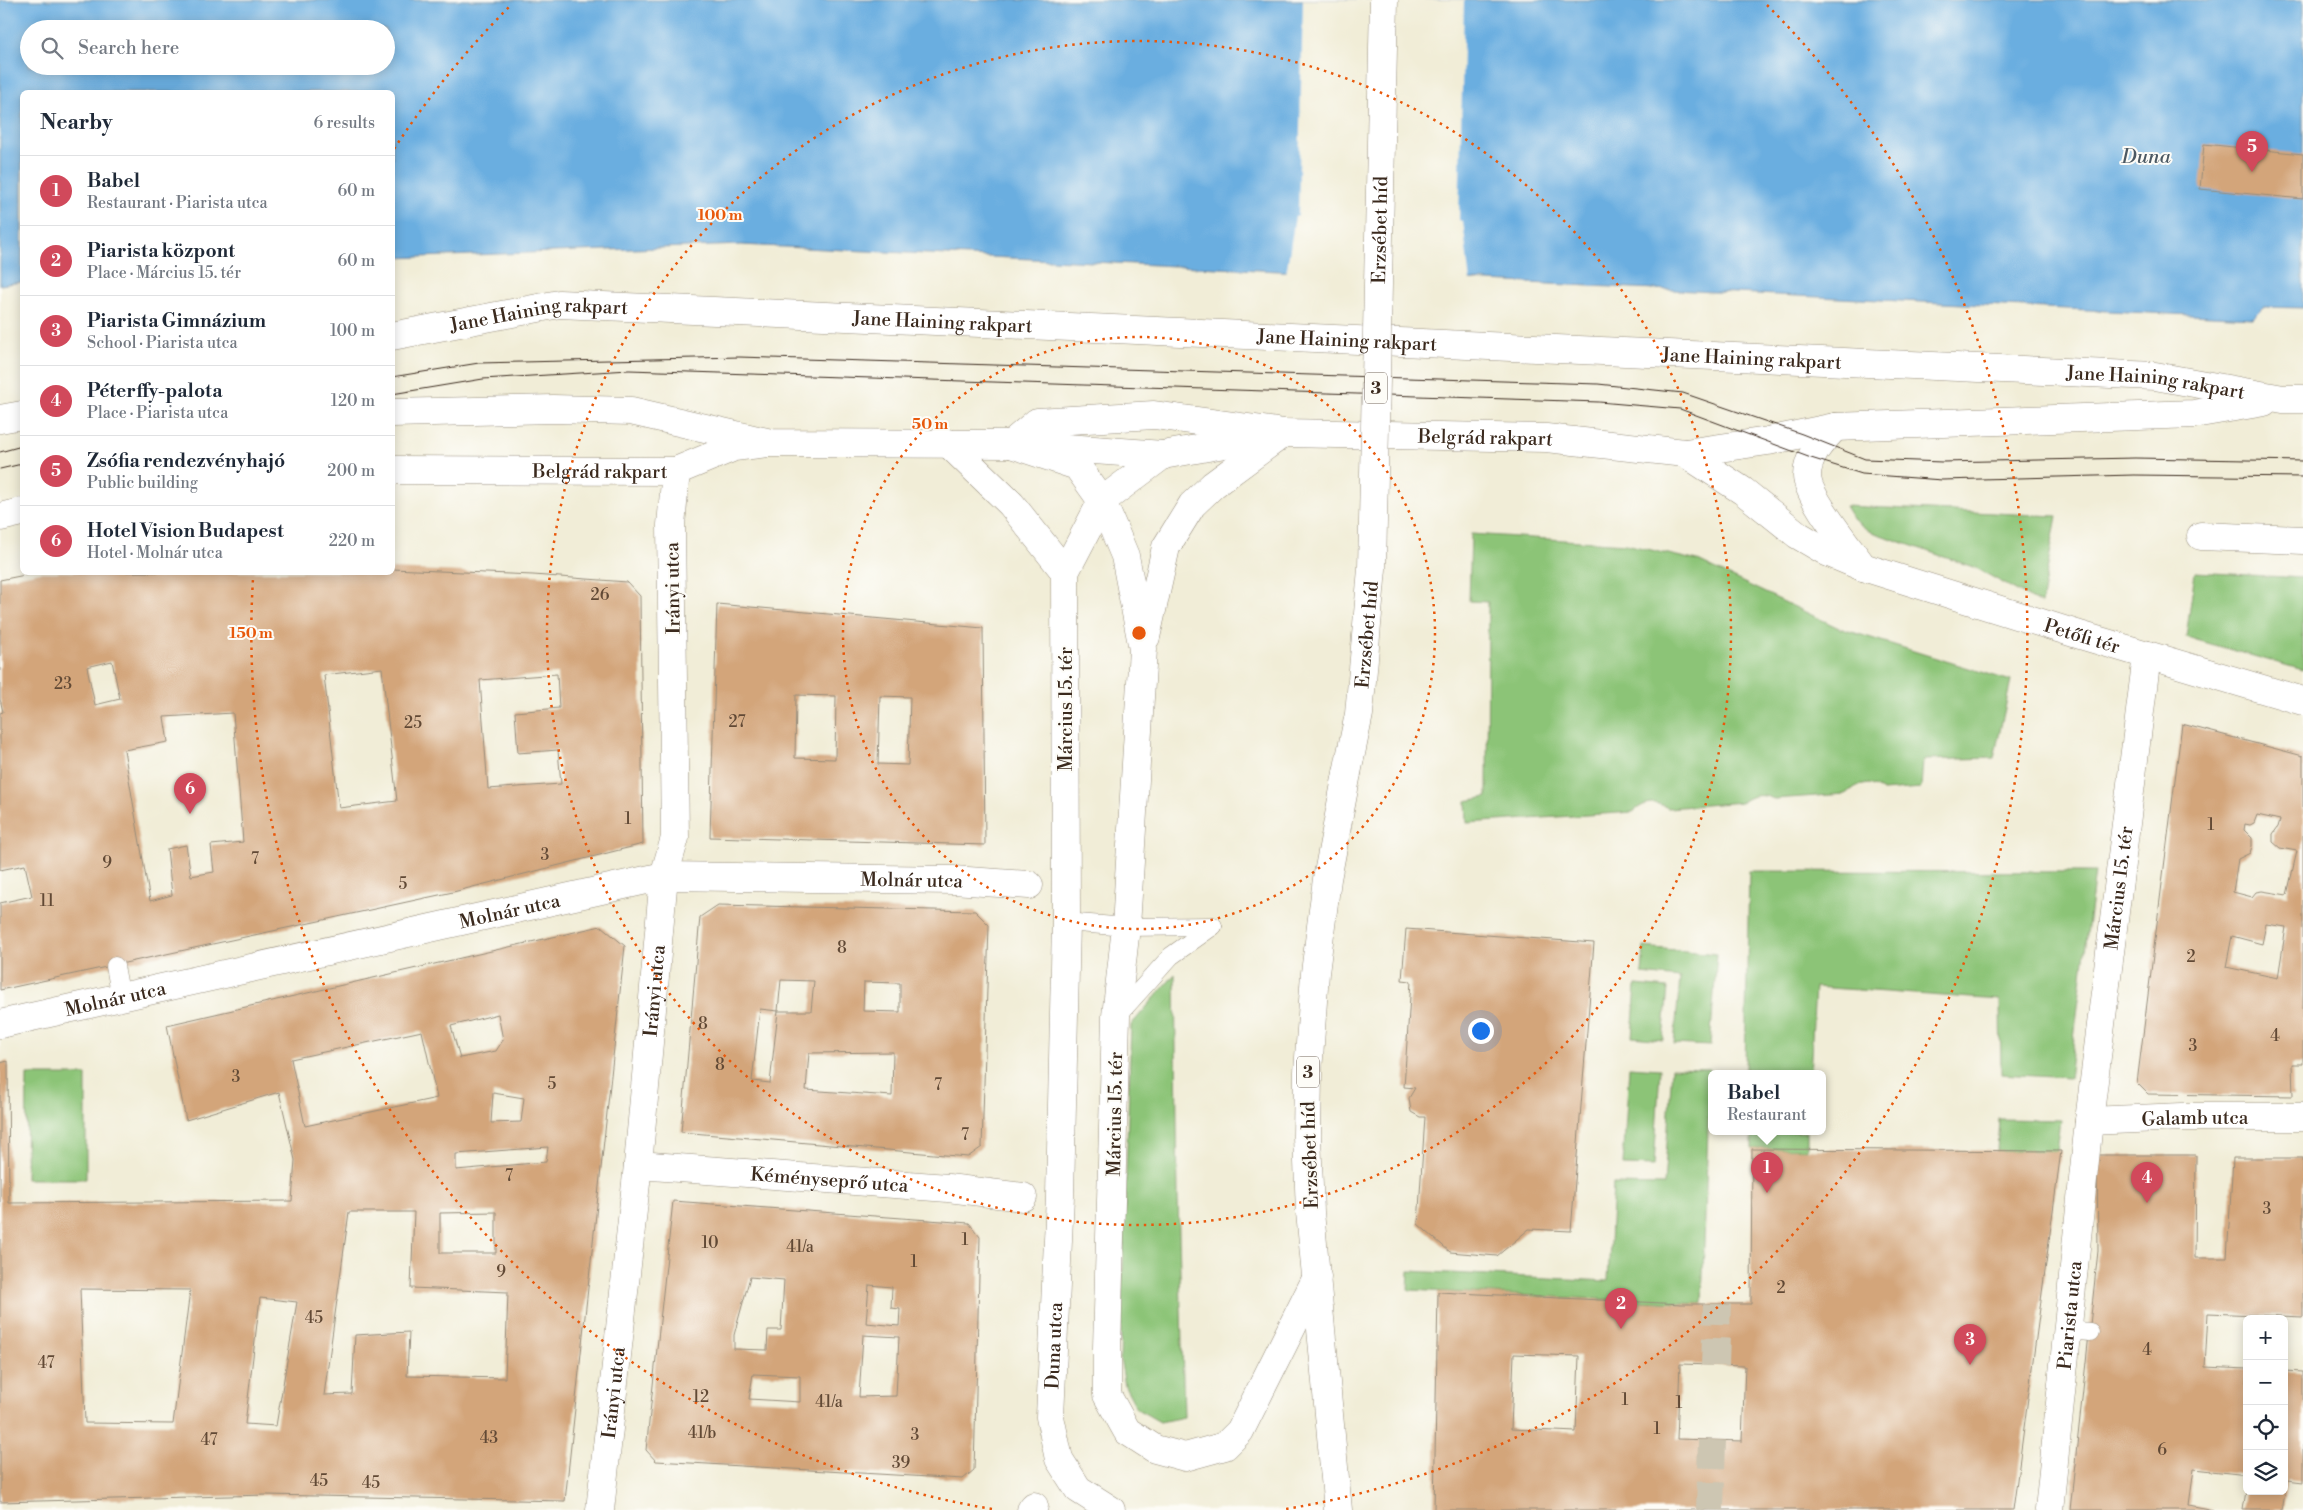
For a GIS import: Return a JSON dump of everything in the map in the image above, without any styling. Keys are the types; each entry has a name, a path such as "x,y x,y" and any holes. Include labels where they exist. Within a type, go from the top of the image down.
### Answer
{"street":[{"name":"Erzsébet híd","path":"1317,1271 1310,1212 1307,1136 1308,1072 1316,974 1327,879 1359,714 1371,588 1384,0"},
{"name":"Jane Haining rakpart","path":"395,335 559,304 2154,376 2293,399"},
{"path":"1685,453 1768,441 1835,427 2194,414 2293,399"},
{"path":"395,413 553,409 631,412 771,443"},
{"path":"0,419 20,415"},
{"name":"Belgrád rakpart","path":"1011,444 1037,422 1154,415 1284,433 1546,438 1685,453"},
{"path":"1835,427 1821,442 1811,458 1807,476 1812,494 1863,567"},
{"path":"1143,649 1166,546 1192,505 1213,485 1284,433"},
{"name":"Belgrád rakpart","path":"395,470 676,471 734,447 771,443 1011,444 1163,454 1284,433"},
{"path":"948,443 1011,504 1065,572"},
{"name":"Március 15. tér","path":"1011,444 1077,466 1102,501 1125,556 1143,649 1126,927 1116,1016 1107,1395 1127,1431 1155,1449 1185,1457 1225,1446 1240,1431 1317,1271"},
{"name":"Petőfi tér","path":"1685,453 1743,491 1798,535 1827,552 1863,567 2303,701"},
{"name":"Március 15. tér","path":"1060,1196 1066,922 1065,572 1102,501 1163,454"},
{"name":"Irányi utca","path":"600,1510 638,1165 664,876 675,838 671,525 676,471"},
{"path":"0,516 20,512"},
{"path":"2201,536 2303,540"},
{"name":"Március 15. tér","path":"2089,1121 2147,655"},
{"name":"Molnár utca","path":"0,1024 664,876 954,880 1030,885"},
{"name":"Galamb utca","path":"2089,1121 2182,1117 2303,1118"},
{"name":"Piarista utca","path":"2049,1510 2079,1331 2089,1121"},
{"name":"Kéményseprő utca","path":"638,1165 948,1188 1023,1196"},
{"name":"Duna utca","path":"1060,1196 1050,1417 1059,1459 1078,1489 1111,1510"},
{"name":"3","path":"1317,1271 1338,1510"}],"lane":[{"path":"1066,922 1126,927 1213,926 1171,956 1116,1016"},
{"path":"115,966 121,998"}],"green space":[{"path":"1845,506 2057,516 2041,604 1976,568 1869,531 1853,519"},
{"path":"1471,534 1626,544 1698,561 1839,628 2011,681 1994,758 1923,760 1921,788 1883,791 1869,784 1857,786 1845,794 1774,799 1758,796 1750,797 1742,802 1668,808 1649,803 1633,812 1467,823 1466,801 1487,797 1488,602 1469,601"},
{"path":"2195,572 2303,578 2303,670 2186,637"},
{"path":"1749,871 2095,872 2069,1078 2001,1074 2000,1000 1815,987 1810,1070 1745,1069"},
{"path":"1644,947 1717,954 1710,1046 1674,1044 1680,978 1642,974"},
{"path":"1175,974 1178,1197 1184,1417 1160,1422 1137,1409 1125,1386 1120,1358 1131,1025"},
{"path":"1636,985 1668,988 1663,1040 1632,1037"},
{"path":"1629,1067 1660,1069 1654,1166 1623,1165"},
{"path":"1672,1068 1710,1069 1708,1070 1702,1304 1408,1290 1409,1271 1608,1281 1613,1184 1664,1185"},
{"path":"27,1075 86,1075 86,1179 26,1179"},
{"path":"1999,1119 2061,1120 2057,1151 1997,1151"},
{"path":"1752,1135 1807,1135 1807,1149 1752,1149"}],"water":[{"name":"Duna","path":"0,0 2303,0 2303,308 2264,307 2253,318 741,245 395,258 395,90 20,90 20,282 0,285"}],"pier":[{"path":"1303,0 1464,0 1459,220 1463,221 1470,283 1286,274 1295,217 1298,216"}],"building":[{"path":"2204,144 2303,154 2303,199 2200,189"},
{"path":"395,569 533,575 627,582 640,596 643,844 453,892 0,990 0,903 32,896 25,865 0,870 0,713 3,712 0,699 0,580 25,575 395,575","holes":["112,661 120,699 95,705 87,667","382,668 397,801 339,808 324,675","557,674 559,708 515,712 518,753 558,750 561,784 488,789 480,680","233,713 243,842 211,845 214,872 191,876 186,845 167,849 172,895 150,901 124,750 168,742 164,717"]},
{"path":"717,604 983,628 985,845 710,837","holes":["796,695 836,696 835,759 795,758","880,696 910,697 908,765 878,764"]},
{"path":"2182,724 2303,756 2303,1064 2292,1064 2293,1096 2148,1094 2137,1083","holes":["2257,815 2280,820 2273,834 2273,842 2280,848 2297,851 2287,895 2262,891 2256,892 2252,897 2233,892 2238,859 2250,853 2252,846 2252,838 2244,830 2245,824 2250,825 2254,823","2266,924 2286,927 2278,978 2226,967 2232,936 2262,944"]},
{"path":"718,905 975,911 989,925 982,1147 968,1157 681,1132 700,917","holes":["781,980 814,981 811,1011 778,1011","864,982 900,983 900,1012 863,1011","760,1009 778,1011 770,1083 752,1081","893,1052 892,1096 806,1090 809,1053"]},
{"path":"601,926 625,946 565,1501 266,1495 0,1502 0,1063 8,1061 9,1203 292,1201 295,1160 279,1092 186,1120 167,1025","holes":["498,1014 503,1040 496,1051 460,1058 451,1026","422,1031 437,1098 305,1126 291,1059","493,1093 524,1098 521,1122 491,1123","548,1147 546,1162 456,1170 456,1154","349,1212 414,1212 411,1288 508,1292 505,1378 407,1376 409,1332 355,1335 352,1394 324,1395","496,1212 496,1253 440,1253 440,1213","80,1289 190,1290 173,1424 85,1423","260,1298 297,1302 276,1426 245,1424"]},
{"path":"1406,929 1594,943 1571,1231 1529,1229 1497,1256 1450,1252 1418,1224 1425,1117 1420,1117 1411,1112 1409,1098 1415,1088 1404,1087 1411,981 1402,980"},
{"path":"1752,1149 2061,1151 2013,1510 1434,1510 1438,1292 1682,1304 1751,1304","holes":["1514,1354 1579,1356 1576,1432 1511,1429","1680,1364 1745,1366 1742,1441 1677,1439"]},
{"path":"2097,1155 2196,1155 2195,1258 2227,1258 2233,1158 2303,1158 2303,1317 2208,1313 2205,1367 2243,1369 2243,1475 2194,1469 2189,1505 2213,1510 2070,1510 2098,1251"},
{"path":"673,1201 969,1223 980,1237 974,1470 963,1479 656,1461 646,1450","holes":["750,1277 784,1280 781,1330 768,1330 767,1350 734,1349 734,1335","869,1285 892,1287 891,1308 900,1309 899,1326 866,1323","863,1335 899,1337 896,1396 859,1397","753,1374 800,1376 800,1402 749,1399"]},
{"path":"2288,1371 2303,1372 2303,1482 2288,1480"},
{"path":"2245,1495 2284,1495 2282,1510 2243,1510"}],"tunnel":[{"path":"1715,1366 1717,1304"},
{"path":"1710,1510 1712,1440"}],"tram line":[{"path":"395,377 479,363 739,357 1598,384 1683,393 1802,434 1865,459 1942,462 2135,458 2303,461"},
{"path":"395,394 483,379 629,370 1599,402 1680,409 1811,458 1862,474 1942,480 2134,475 2303,477"},
{"path":"0,452 20,447"},
{"path":"0,469 20,464"}],"place":[{"name":"Zsófia rendezvényhajó","path":"2252,172"},
{"name":"Hotel Vision Budapest","path":"190,814"},
{"name":"Babel","path":"1767,1193"},
{"name":"Péterffy-palota","path":"2147,1203"},
{"name":"Piarista központ","path":"1621,1329"},
{"name":"Piarista Gimnázium","path":"1970,1365"}]}
